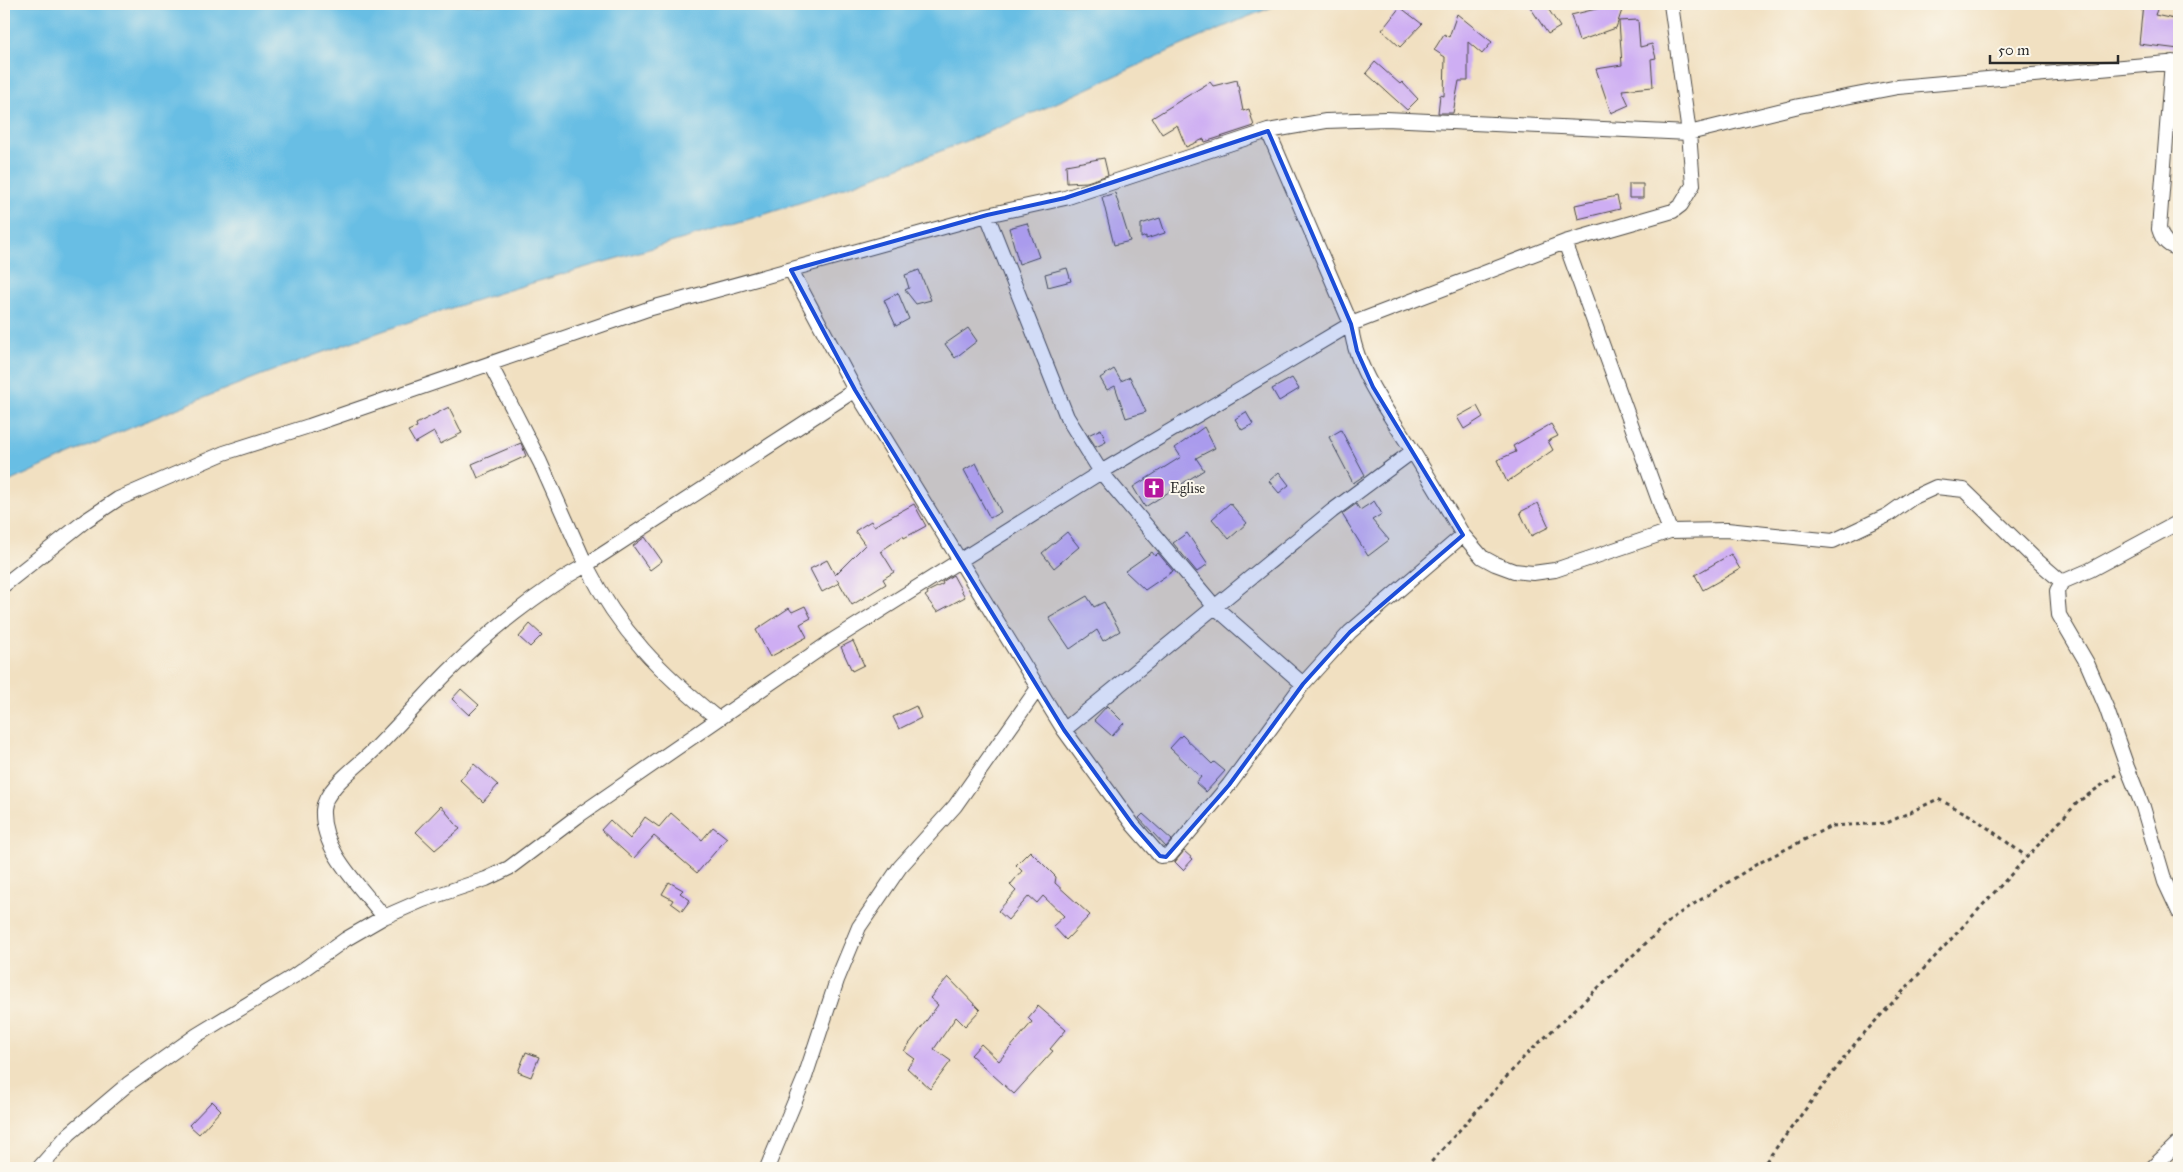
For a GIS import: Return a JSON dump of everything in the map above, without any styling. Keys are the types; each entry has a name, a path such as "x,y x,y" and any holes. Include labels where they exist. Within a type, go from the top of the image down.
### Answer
{"street":[{"path":"39,1168 70,1134 128,1084 197,1035 294,976 346,939 384,917 423,900 486,879 509,868 578,816 830,642 1101,472 1351,324 1565,242 1673,211 1681,205 1693,185 1689,133 1671,4"},
{"path":"4,585 84,521 118,499 224,453 648,310 987,215 1066,198 1268,131 1326,121 1386,119 1689,133 1799,106 1898,87 2176,62 2158,228 2162,237 2170,246 2179,248"},
{"path":"1268,131 1351,324 1351,335 1372,387 1463,535 1482,557 1495,564 1514,570 1533,573 1555,570 1670,531 1727,530 1833,540 1888,515 1912,498 1936,487 1964,490 2033,557 2062,582"},
{"path":"987,215 1067,417 1101,472 1215,607 1303,684"},
{"path":"1565,242 1670,531"},
{"path":"791,270 855,390 1064,730 1139,833 1160,856 1166,857 1175,850 1229,785 1303,684 1350,632 1463,535"},
{"path":"490,364 540,462 597,587 633,640 677,685 718,718"},
{"path":"384,917 336,855 324,828 323,808 332,792 449,671 553,583 586,565 855,390"},
{"path":"1064,730 1332,511 1412,451"},
{"path":"2179,522 2090,570 2062,582 2057,591 2059,615 2087,663 2106,707 2154,837 2165,882 2179,912"},
{"path":"767,1168 805,1077 837,980 859,927 900,867 955,806 1038,688"},
{"path":"2152,1168 2179,1142"}],"path":[{"path":"1760,1168 1857,1041 2078,802 2127,767"},
{"path":"1426,1168 1525,1056 1675,916 1757,864 1831,826 1887,823 1938,799 1973,817 2028,857"}],"highlighted area":[{"path":"1268,131 1351,324 1357,351 1373,387 1463,535 1350,632 1303,684 1229,785 1166,857 1160,856 1133,825 1064,730 855,390 791,270 987,215 1065,198"}],"water":[{"path":"4,4 1280,4 1212,32 1010,123 876,176 718,229 483,298 361,338 181,407 4,484"}],"building":[{"path":"1528,4 1545,4 1560,27 1548,34"},
{"path":"1624,4 1616,28 1579,41 1571,15"},
{"path":"2143,4 2159,4 2155,15 2179,20 2179,49 2139,44"},
{"path":"1400,7 1422,24 1400,47 1382,30"},
{"path":"1457,14 1492,42 1482,54 1468,42 1468,81 1459,81 1453,113 1438,113 1440,95 1444,96 1445,57 1434,50 1444,34 1449,37"},
{"path":"1638,20 1640,47 1652,44 1656,58 1651,59 1653,87 1622,90 1629,105 1611,113 1596,69 1622,65 1619,21"},
{"path":"1375,62 1400,84 1402,82 1418,99 1407,110 1366,73"},
{"path":"1237,80 1243,111 1249,109 1254,126 1205,142 1204,139 1186,147 1177,125 1162,134 1152,118 1210,82 1213,86"},
{"path":"1104,158 1108,175 1087,182 1067,183 1066,165"},
{"path":"1629,184 1643,184 1643,198 1629,198"},
{"path":"1115,193 1130,241 1114,245 1102,197"},
{"path":"1617,196 1620,209 1578,219 1575,205"},
{"path":"1160,218 1165,233 1146,239 1146,236 1141,238 1141,224"},
{"path":"1027,223 1039,257 1019,264 1009,228"},
{"path":"1067,268 1071,281 1048,287 1045,274"},
{"path":"919,270 931,300 916,304 905,290 909,288 905,275"},
{"path":"898,293 909,319 896,326 884,300"},
{"path":"968,328 977,341 955,358 945,344"},
{"path":"1114,369 1121,381 1130,377 1146,412 1126,418 1115,386 1107,390 1100,378"},
{"path":"1292,378 1299,389 1279,401 1272,389"},
{"path":"1477,406 1483,417 1464,429 1457,417"},
{"path":"449,407 462,433 440,444 434,432 415,443 408,431 417,427 416,424"},
{"path":"1246,412 1253,424 1242,430 1235,419"},
{"path":"1551,424 1558,436 1548,441 1553,450 1507,482 1497,460 1516,452 1513,446"},
{"path":"1204,427 1215,448 1196,458 1204,470 1145,507 1133,487 1181,457 1175,448"},
{"path":"1101,429 1106,442 1096,447 1088,435"},
{"path":"1341,430 1365,475 1353,483 1329,437"},
{"path":"521,443 526,456 478,478 472,464"},
{"path":"976,463 1001,512 990,518 964,470"},
{"path":"1279,472 1289,485 1279,493 1269,481"},
{"path":"1374,501 1382,514 1372,520 1389,540 1368,556 1342,514 1356,504 1360,510"},
{"path":"1230,503 1247,523 1229,539 1212,519"},
{"path":"1538,503 1549,527 1531,536 1520,512"},
{"path":"914,504 926,526 904,538 903,536 881,551 894,572 883,579 886,584 852,605 837,579 839,583 822,592 810,569 827,560 835,575 865,545 855,531 871,521 874,526"},
{"path":"1067,532 1079,547 1054,568 1042,553"},
{"path":"1187,533 1208,564 1197,572 1173,543"},
{"path":"645,537 662,561 650,570 633,546"},
{"path":"1152,552 1155,556 1158,553 1173,571 1145,590 1125,571"},
{"path":"1731,554 1740,569 1703,590 1695,575"},
{"path":"953,575 965,597 937,612 925,596 928,594 927,592 943,584 942,582"},
{"path":"1087,596 1094,607 1104,602 1120,631 1103,641 1097,630 1070,649 1049,618"},
{"path":"805,606 811,618 800,624 807,637 770,657 756,630 789,608 792,612"},
{"path":"530,624 542,635 530,647 519,637"},
{"path":"853,641 864,665 852,671 841,647"},
{"path":"461,689 479,705 469,715 452,699"},
{"path":"916,706 921,718 899,729 893,717"},
{"path":"1107,706 1124,723 1112,736 1094,720"},
{"path":"1182,735 1212,764 1214,762 1225,771 1206,792 1196,783 1201,777 1170,748"},
{"path":"474,764 498,785 483,802 460,780"},
{"path":"441,806 460,829 435,850 416,832"},
{"path":"671,813 702,840 713,827 727,838 697,873 654,836 633,859 601,830 610,820 630,839 645,817 659,827"},
{"path":"1143,814 1172,840 1166,847 1139,818"},
{"path":"1030,851 1056,877 1055,883 1090,915 1066,940 1053,926 1064,916 1043,896 1037,903 1029,896 1008,920 998,911 1016,891 1010,885 1022,871 1016,865"},
{"path":"1184,851 1193,859 1183,870 1175,862"},
{"path":"669,882 683,890 680,893 690,900 682,911 671,903 673,900 662,894"},
{"path":"948,977 980,1010 965,1026 956,1017 934,1049 951,1061 930,1089 907,1068 915,1059 904,1051 938,1005 930,998"},
{"path":"1038,1006 1066,1030 1050,1049 1053,1051 1014,1094 971,1055 981,1044 999,1061 1032,1022 1028,1018"},
{"path":"526,1052 539,1057 531,1077 518,1072"},
{"path":"212,1101 221,1110 199,1134 189,1125"}],"place":[{"name":"Eglise","path":"1154,488"}]}
